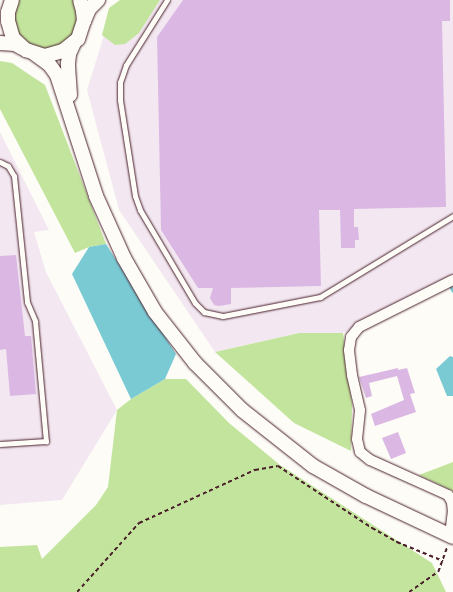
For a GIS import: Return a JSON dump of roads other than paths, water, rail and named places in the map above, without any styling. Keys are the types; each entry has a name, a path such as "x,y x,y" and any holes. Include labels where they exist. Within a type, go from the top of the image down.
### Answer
{"main road":[{"path":"80,0 84,21"},
{"path":"79,139 70,97 68,71 69,54 82,30 89,9 98,0"},
{"path":"0,26 10,6"},
{"path":"10,6 10,30 22,48"},
{"path":"35,54 45,56 59,53 75,42"},
{"path":"0,43 9,43 35,54 46,60 55,71 79,139 96,196 111,232 132,274 155,312 188,355 218,388 252,419 286,445 344,478 452,531"}],"street":[{"path":"452,531 452,506 448,494 370,460 360,452 357,439 360,410 352,375 349,350 351,337 360,327 453,280"}],"lane":[{"path":"166,0 126,64 120,82 120,100 136,196 140,210 194,303 204,312 223,316 320,297 453,216"},
{"path":"0,162 8,166 14,176 27,302 35,321 46,441 0,444"}],"water":[{"path":"106,244 176,354 165,379 131,399 72,274 89,247"},
{"path":"450,356 453,357 453,396 447,396 436,369"}],"waterway":[{"path":"451,287 453,291"}]}
